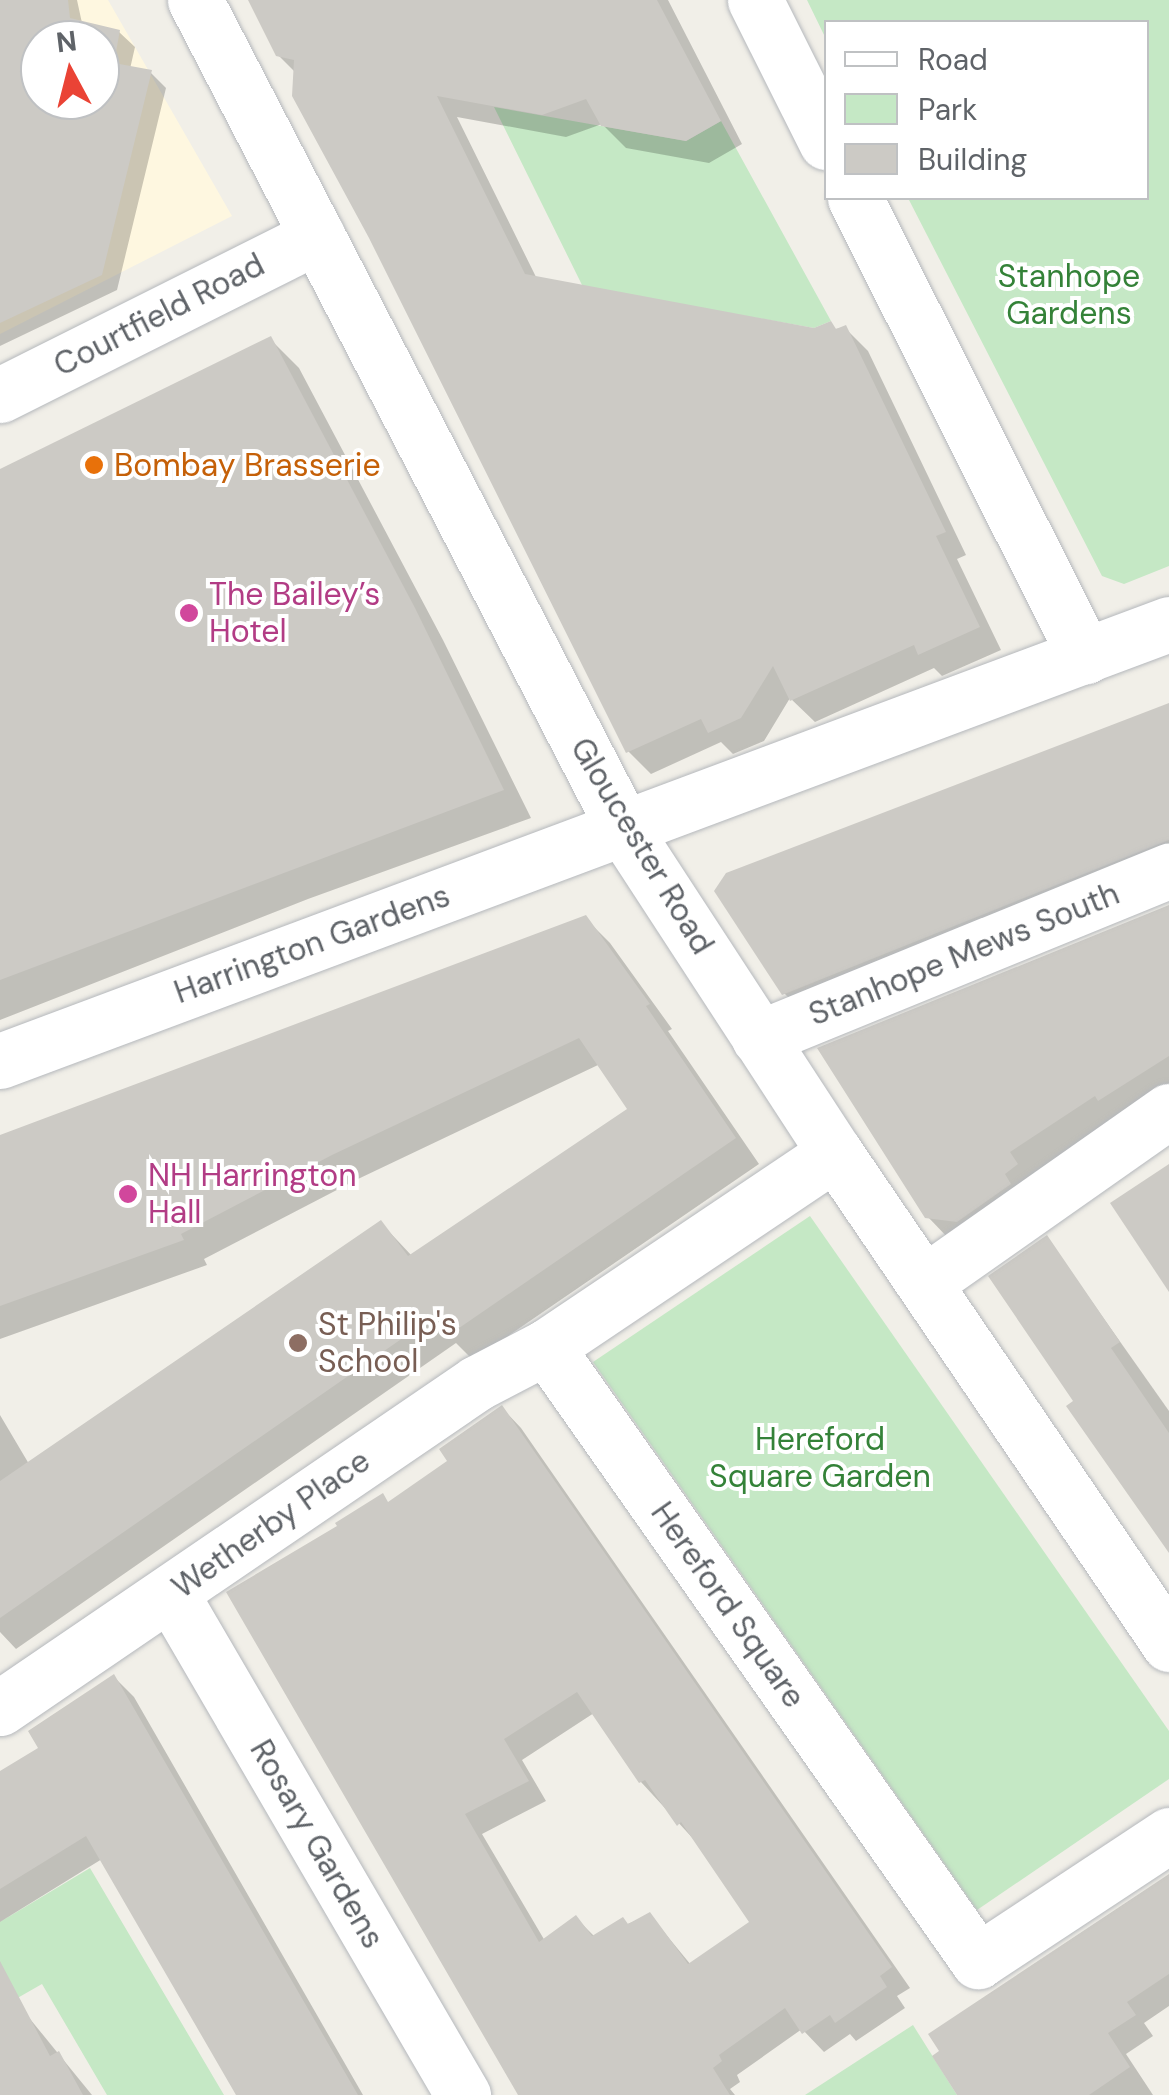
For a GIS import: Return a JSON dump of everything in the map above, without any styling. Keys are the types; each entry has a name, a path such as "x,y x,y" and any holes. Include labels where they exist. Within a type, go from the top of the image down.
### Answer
{"street":[{"name":"Gloucester Road","path":"195,0 625,830 835,1153 1169,1644"},
{"path":"755,0 824,138"},
{"path":"855,200 1085,656"},
{"name":"Courtfield Road","path":"0,395 318,236"},
{"path":"625,830 1169,624"},
{"name":"Harrington Gardens","path":"0,1060 625,830"},
{"name":"Stanhope Mews South","path":"759,1038 1169,870"},
{"path":"924,1283 1169,1111"},
{"path":"546,1346 835,1153"},
{"name":"Wetherby Place","path":"0,1708 477,1383 546,1346"},
{"name":"Hereford Square","path":"546,1346 978,1961 1169,1836"},
{"name":"Rosary Gardens","path":"172,1594 463,2095"}],"shaded area":[{"path":"0,0 108,0 119,20 20,20 20,120 120,120 120,21 232,216 0,334"}],"green space":[{"name":"Stanhope Gardens","path":"807,0 1169,0 1169,566 1124,584 1102,576 909,200 1149,200 1149,20 824,20 824,35"},
{"path":"494,107 686,141 721,121 831,321 814,328 583,287"},
{"name":"Hereford Square Garden","path":"810,1216 1169,1731 1169,1779 977,1910 593,1362"},
{"path":"90,1868 224,2095 107,2095 42,1984 0,2008 0,1922"},
{"path":"913,2025 957,2095 805,2095"}],"building":[{"path":"0,0 68,0 70,18 78,20 20,20 20,120 120,120 120,64 152,70 102,275 0,323"},
{"path":"248,0 657,0 721,121 686,141 601,126 586,99 542,115 437,96 525,274 814,328 831,321 836,329 846,325 946,532 936,536 980,627 918,655 914,645 790,701 773,666 741,718 708,733 701,719 626,753 369,238 292,96 294,60 276,56"},
{"path":"271,336 415,608 504,790 0,980 0,469"},
{"path":"1169,703 1169,840 782,995 714,891 726,873"},
{"path":"1169,905 1169,1056 1098,1101 1095,1096 1010,1152 1018,1164 1005,1174 1011,1184 957,1222 925,1218 817,1048"},
{"path":"586,915 650,1004 646,1006 736,1138 446,1337 433,1317 0,1618 0,1481 381,1220 408,1256 627,1109 579,1038 332,1155 181,1234 184,1240 0,1306 0,1135"},
{"path":"1169,1164 1169,1292 1110,1203"},
{"path":"1047,1235 1120,1342 1111,1348 1169,1433 1169,1553 1066,1406 1073,1401 988,1276"},
{"path":"502,1405 892,1967 880,1976 887,1987 835,2023 830,2015 802,2034 785,2008 719,2055 722,2061 713,2068 730,2095 518,2095 226,1592 337,1526 335,1523 383,1493 388,1502 447,1461 439,1449","holes":["577,1692 639,1783 645,1780 677,1826 681,1822 749,1922 688,1964 650,1912 628,1924 623,1917 592,1936 576,1915 539,1942 465,1814 529,1781 504,1739"]},
{"path":"114,1674 358,2095 236,2095 86,1836 0,1889 0,1771 38,1748 28,1731"},
{"path":"1169,1874 1169,1974 1127,2002 1136,2015 1108,2033 1130,2067 1089,2095 957,2095 932,2056 939,2051 928,2034"},
{"path":"0,1961 50,2056 59,2051 83,2095 0,2095"}],"place":[{"name":"Bombay Brasserie","path":"94,465"},
{"name":"The Bailey’s Hotel","path":"189,613"},
{"name":"NH Harrington Hall","path":"128,1194"},
{"name":"St Philip's School","path":"298,1343"}]}
